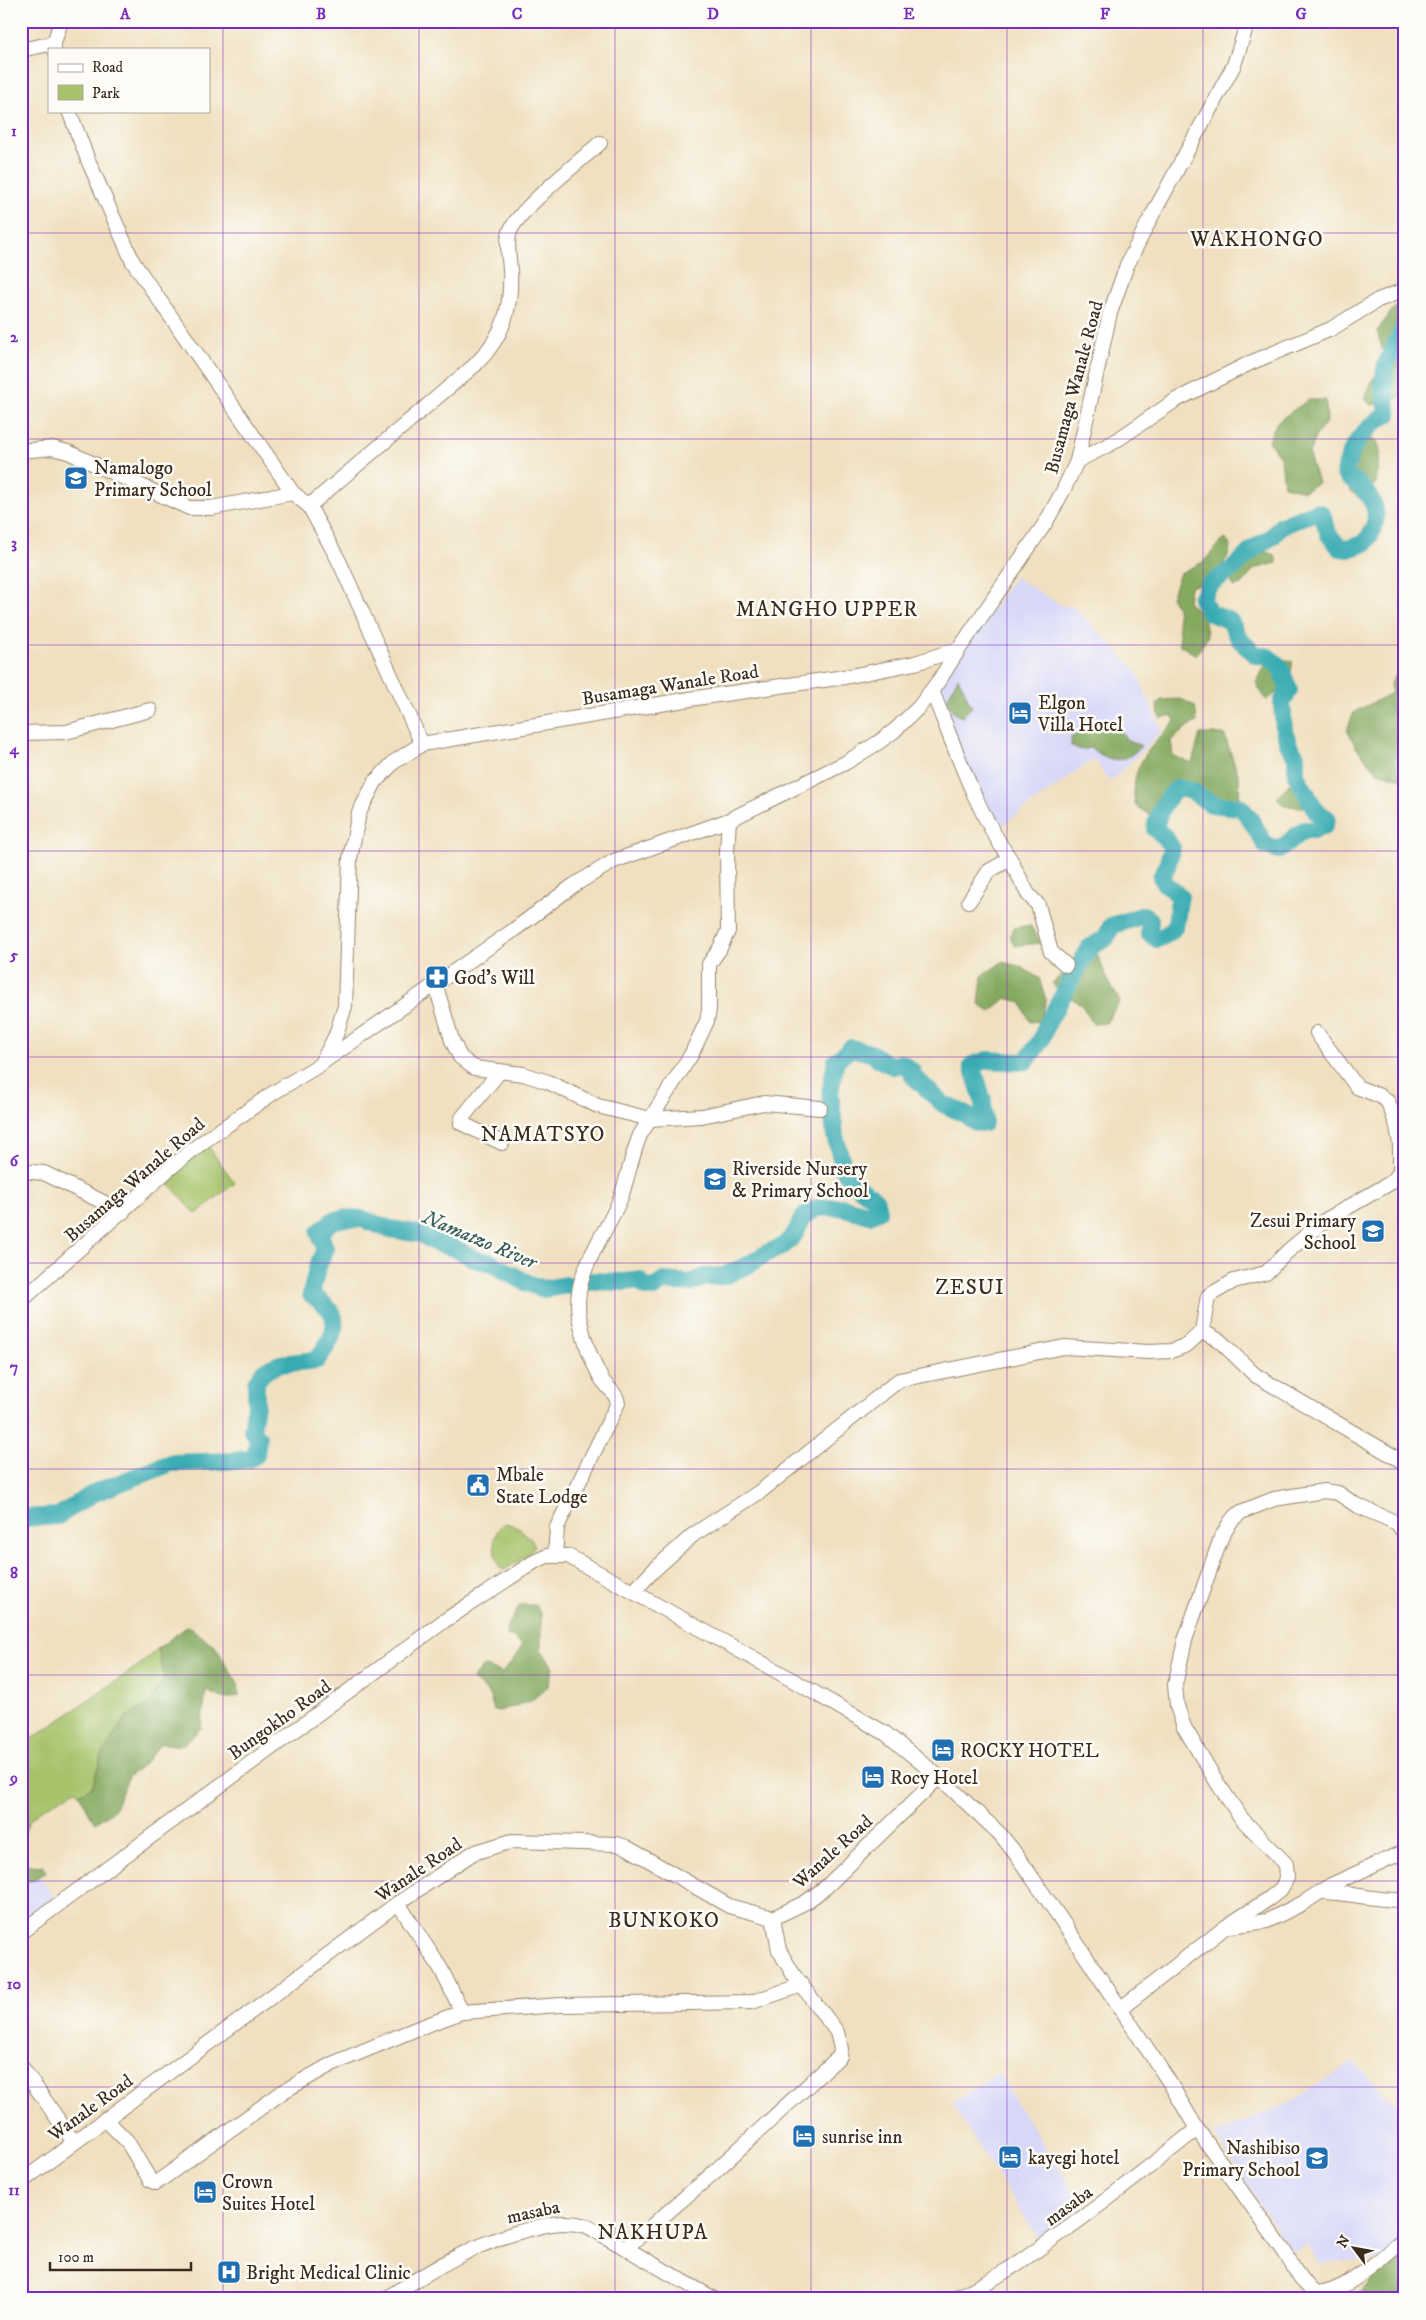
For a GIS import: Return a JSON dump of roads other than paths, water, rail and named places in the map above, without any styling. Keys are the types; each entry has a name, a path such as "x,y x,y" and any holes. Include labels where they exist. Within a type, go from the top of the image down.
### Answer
{"street":[{"path":"21,50 54,46 61,21"},
{"name":"Busamaga Wanale Road","path":"21,1301 123,1212 168,1168 274,1093 320,1064 336,1035 345,1006 350,858 359,813 375,782 394,762 422,744 696,698 846,677 915,663 959,649 1046,522 1077,461 1110,313 1127,265 1234,65 1248,21"},
{"path":"69,112 88,160 133,262 293,493 309,506 339,561 422,744"},
{"path":"309,506 475,365 491,349 501,332 507,313 510,275 508,243 510,231 524,212 600,143"},
{"path":"1077,461 1114,442 1176,400 1250,363 1331,329 1378,300 1405,290"},
{"path":"21,450 52,448 68,452 145,487 166,500 189,508 211,508 293,493"},
{"path":"320,1064 511,932 574,885 614,861 729,820 845,763 879,742 908,718 932,690 959,649"},
{"path":"932,690 987,820 1028,894 1038,905 1051,952 1066,966"},
{"path":"21,733 66,732 150,710"},
{"path":"729,820 726,852 728,931 719,950 709,964 709,1010 707,1021 691,1056 650,1119 634,1150 625,1184 611,1220 582,1274 579,1316 582,1330 601,1377 616,1395 618,1404 557,1527 561,1556 634,1591 885,1733 939,1776 1008,1843 1120,2009 1197,2129 1284,2251 1300,2278 1315,2296 1333,2291 1405,2239"},
{"path":"969,900 990,871 1010,859"},
{"path":"435,983 452,1040 460,1057 474,1068 523,1074 548,1082 598,1106 650,1119 702,1116 764,1103 820,1108"},
{"path":"634,1591 654,1570 694,1535 791,1467 899,1380 1064,1347 1149,1352 1171,1351 1187,1345 1202,1331 1208,1296 1234,1281 1266,1273 1296,1243 1324,1221 1392,1182 1400,1172 1400,1144 1397,1126 1388,1102 1380,1096 1357,1087 1317,1033"},
{"path":"500,1071 462,1118 461,1123 502,1143"},
{"path":"21,1171 44,1173 123,1212"},
{"path":"1202,1331 1220,1341 1255,1375 1405,1463"},
{"path":"1120,2009 1227,1926 1281,1889 1287,1878 1286,1864 1242,1819 1218,1784 1184,1727 1177,1706 1175,1685 1185,1640 1221,1538 1231,1521 1241,1512 1274,1499 1324,1490 1338,1493 1356,1505 1388,1518 1397,1523 1405,1534"},
{"name":"Bungokho Road","path":"21,1932 444,1621 534,1562 547,1556 561,1556"},
{"name":"Wanale Road","path":"21,2182 398,1903 473,1853 512,1841 602,1843 626,1847 737,1910 773,1918 806,1902 826,1887 939,1776"},
{"path":"1227,1926 1254,1924 1267,1920 1319,1892 1405,1851"},
{"path":"1319,1892 1340,1892 1372,1898 1405,1900"},
{"path":"398,1903 441,1969 462,2012"},
{"path":"626,2248 711,2175 840,2056 841,2049 837,2032 779,1950 773,1918"},
{"path":"105,2119 127,2140 150,2180 156,2183 284,2091 339,2061 462,2012 560,2005 752,2002 802,1985"},
{"path":"21,2066 74,2141"},
{"name":"masaba","path":"952,2299 995,2277 1030,2255 1088,2214 1197,2129"},
{"name":"masaba","path":"385,2299 447,2260 481,2244 557,2222 572,2222 587,2226 714,2299"}],"waterway":[{"path":"587,1281 625,1282 639,1280 647,1288 654,1288 664,1281 690,1283 705,1277 724,1276 782,1247 795,1234 803,1217 817,1208 841,1207 870,1215 878,1211 876,1201 854,1183 844,1170 835,1136 830,1093 836,1061 851,1048 873,1054 893,1066 901,1063 912,1071 913,1076 943,1104 965,1114 975,1122 984,1123 983,1101 972,1065 988,1060 1026,1061 1041,1040 1047,1024 1089,948 1106,938 1111,926 1144,915 1150,920 1149,933 1157,939 1171,931 1174,927 1180,896 1165,884 1161,877 1167,866 1172,848 1164,836 1155,829 1163,806 1178,788 1192,791 1211,804 1240,807 1249,817 1266,846 1279,850 1304,830 1314,830 1324,826 1327,818 1317,813 1296,775 1296,756 1289,746 1284,730 1282,702 1289,690 1280,667 1268,657 1256,655 1240,640 1230,621 1210,613 1201,599 1209,585 1236,566 1253,549 1273,536 1281,526 1316,512 1322,514 1329,535 1340,548 1348,549 1365,543 1374,527 1376,513 1374,506 1371,499 1358,484 1345,474 1350,455 1359,439 1372,425 1388,414 1383,383 1386,364 1405,325"},
{"name":"Namatzo River","path":"21,1518 58,1516 94,1493 171,1463 231,1461 249,1459 256,1455 258,1437 252,1430 256,1404 256,1382 264,1371 280,1364 317,1360 328,1344 333,1332 334,1319 332,1313 311,1294 317,1269 325,1248 319,1232 332,1221 345,1218 362,1219 390,1229 421,1234 436,1243 454,1248 477,1260 489,1262 527,1283 544,1289 568,1285"},
{"name":"Namatzo River","path":"21,1670 21,1686"}],"place":[{"name":"Namalogo Primary School","path":"76,478"},
{"name":"Elgon Villa Hotel","path":"1020,713"},
{"name":"God's Will","path":"437,977"},
{"name":"Riverside Nursery & Primary School","path":"715,1179"},
{"name":"Zesui Primary School","path":"1373,1231"},
{"name":"Mbale State Lodge","path":"478,1485"},
{"name":"ROCKY HOTEL","path":"943,1750"},
{"name":"Rocy Hotel","path":"873,1777"},
{"name":"sunrise inn","path":"804,2136"},
{"name":"kayegi hotel","path":"1010,2157"},
{"name":"Nashibiso Primary School","path":"1317,2158"},
{"name":"Crown Suites Hotel","path":"205,2192"},
{"name":"Bright Medical Clinic","path":"229,2272"}],"district":[{"name":"WAKHONGO","path":"1257,239"},
{"name":"MANGHO UPPER","path":"827,609"},
{"name":"NAMATSYO","path":"543,1134"},
{"name":"ZESUI","path":"970,1287"},
{"name":"BUNKOKO","path":"664,1920"},
{"name":"NAKHUPA","path":"653,2232"}]}
